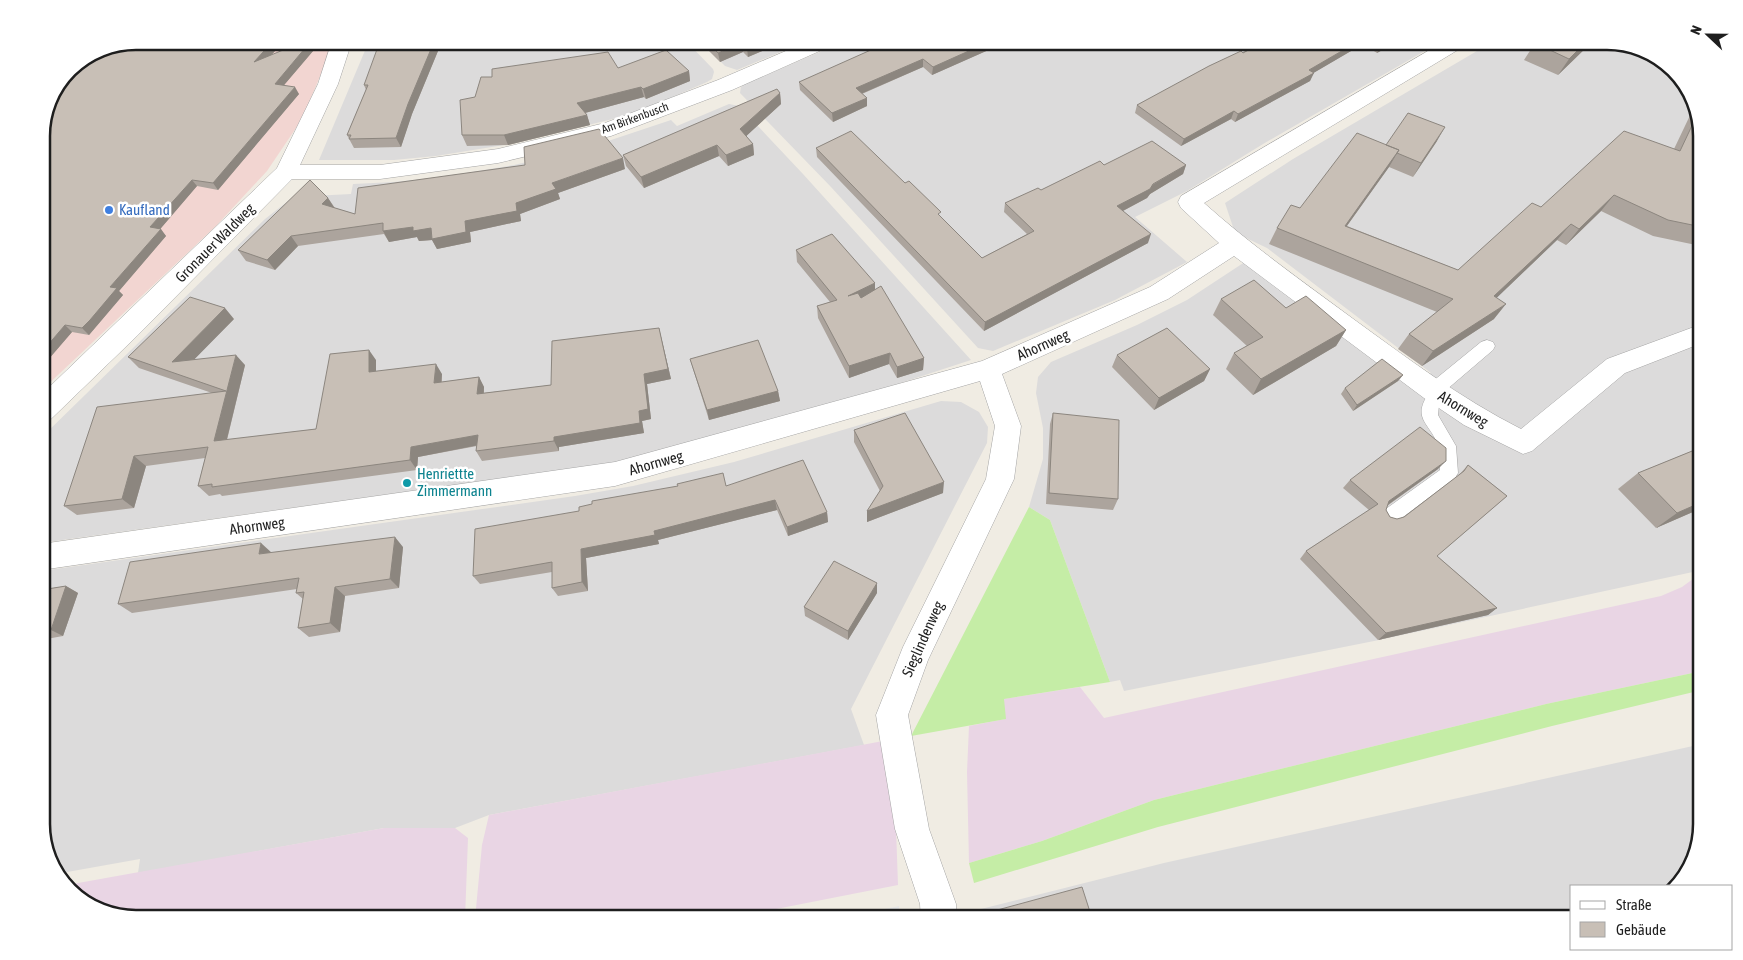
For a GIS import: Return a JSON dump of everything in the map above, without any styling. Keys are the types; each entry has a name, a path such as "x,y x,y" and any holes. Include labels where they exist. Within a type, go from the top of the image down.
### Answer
{"street":[{"name":"Gronauer Waldweg","path":"50,404 286,172 328,84 339,50"},
{"name":"Am Birkenbusch","path":"286,172 380,172 508,154 611,129 805,50"},
{"name":"Ahornweg","path":"1444,50 1189,202 1235,244 1435,392 1473,417 1523,443 1616,366 1693,336"},
{"name":"Ahornweg","path":"50,556 615,474 988,369 1158,293 1235,244"},
{"name":"Sieglindenweg","path":"938,910 912,828 892,715 914,657 1000,479 1008,426 988,369"}],"lane":[{"path":"1388,517 1449,473 1446,445 1431,421 1430,402 1435,392 1487,346"}],"shaded area":[{"name":"Kaufland","path":"330,50 298,125 267,171 216,226 50,383 50,130 59,98 68,84 79,71 93,62 108,55 125,51"},
{"path":"365,50 695,50 714,72 712,79 707,82 621,117 510,144 436,156 394,160 319,160"},
{"path":"709,50 785,50 737,70 725,66"},
{"path":"824,50 1426,50 1263,144 1187,191 1135,217 1187,262 1115,300 993,351 978,348 831,187 740,93 741,87"},
{"path":"1479,50 1618,51 1629,53 1655,64 1672,79 1684,98 1693,130 1693,572 1379,640 1124,691 1120,680 1110,682 1050,520 1029,507 1043,459 1043,428 1036,393 1038,377 1051,362 1137,325 1187,300 1257,254 1417,378 1431,373 1267,248 1234,230 1225,203 1293,159"},
{"path":"729,104 739,106 971,360 815,411 633,460 50,542 50,429 265,219 293,197 351,194 353,184 435,178 514,165 590,147 671,120 677,126"},
{"path":"941,401 961,402 979,412 988,427 987,443 851,709 864,745 489,815 455,828 384,828 138,873 140,859 64,872 55,852 50,830 50,570 575,496 633,486 734,462"},
{"path":"1693,579 1693,673 1546,704 1154,800 1042,841 969,863 967,772 969,726 1005,719 1003,699 1080,687 1104,718 1661,596 1682,587"},
{"path":"899,738 895,800 898,885 771,910 476,910 482,845 489,815"},
{"path":"1693,746 1692,835 1690,846 1679,872 1668,885 1570,885 1570,910 977,910 1164,863"},
{"path":"384,828 455,828 468,838 465,910 136,910 114,907 98,901 88,896 74,884"},
{"path":"899,906 899,910 881,910"}],"green space":[{"path":"1029,507 1050,520 1110,682 1004,699 1006,719 911,736"},
{"path":"1693,673 1693,692 1552,726 1158,827 974,883 969,863 1042,841 1154,800 1546,704"}],"building":[{"name":"Kaufland","path":"265,50 254,62 283,50 303,50 275,84 295,87 213,183 192,180 150,227 161,229 110,287 117,288 90,320 82,328 65,325 50,342 50,130 59,98 79,71 108,55 125,51"},
{"path":"377,50 431,50 396,138 349,139 351,135 347,135 368,85 364,85"},
{"path":"666,50 689,71 643,89 641,87 577,103 587,115 504,135 462,135 460,100 475,97 481,77 492,77 492,69 608,52 618,68"},
{"path":"871,50 971,50 933,67 923,59 856,88 867,98 832,113 799,82"},
{"path":"1248,50 1343,50 1309,70 1314,73 1238,114 1234,111 1184,139 1137,105 1209,66 1241,51 1243,53"},
{"path":"1550,50 1578,50 1569,59"},
{"path":"777,89 780,93 740,129 753,144 726,155 717,145 641,177 623,155"},
{"path":"1408,113 1445,127 1421,163 1397,153 1399,150 1386,145"},
{"path":"1692,125 1693,225 1668,220 1614,195 1579,229 1571,224 1494,296 1506,304 1433,351 1409,334 1453,299 1277,228 1291,205 1300,208 1357,133 1399,150 1345,226 1458,270 1532,203 1541,207 1624,131 1680,151"},
{"path":"599,129 623,158 552,183 556,189 516,203 517,211 465,221 466,232 432,239 431,228 413,231 413,227 383,231 383,223 291,236 267,260 238,250 310,180 328,198 322,204 355,214 358,188 525,165 524,147"},
{"path":"851,131 905,183 909,181 941,212 938,214 982,258 1034,231 1005,203 1038,188 1041,190 1100,161 1104,165 1152,141 1186,165 1153,184 1150,189 1117,206 1151,234 985,322 816,148"},
{"path":"832,234 875,283 848,296 858,293 861,298 881,286 924,358 897,367 890,353 849,366 817,306 837,300 796,250"},
{"path":"1254,280 1286,308 1306,296 1346,330 1261,379 1234,353 1263,337 1221,299"},
{"path":"190,297 225,308 172,362 236,355 214,441 316,429 330,354 369,350 369,372 436,364 434,383 479,377 477,394 551,385 552,341 659,328 668,369 644,374 648,409 639,411 640,423 554,437 554,441 476,451 478,435 411,447 410,460 212,487 212,484 198,486 208,447 134,456 122,499 64,506 97,407 226,391 128,357"},
{"path":"1167,328 1210,369 1159,398 1117,355"},
{"path":"758,340 778,391 707,410 690,359"},
{"path":"1382,359 1403,375 1357,405 1345,388"},
{"path":"905,413 944,482 867,511 883,486 854,430"},
{"path":"1053,413 1119,420 1118,499 1049,493"},
{"path":"1420,427 1446,448 1446,461 1389,501 1386,510 1390,517 1397,519 1404,517 1464,471 1468,465 1507,496 1437,556 1497,608 1386,633 1306,551 1378,504 1350,480"},
{"path":"1693,451 1693,506 1677,513 1638,473"},
{"path":"803,460 827,512 787,527 775,500 654,531 655,535 581,549 582,582 552,588 552,562 473,576 475,529 579,511 579,507 592,504 592,501 678,486 677,484 723,473 726,486"},
{"path":"395,537 390,579 335,587 330,623 298,628 304,592 296,593 299,578 118,604 130,562 261,543 259,554"},
{"path":"834,561 877,583 848,631 804,607"},
{"path":"66,586 50,630 50,589"},
{"path":"1082,887 1089,910 997,910"}],"place":[{"name":"Kaufland","path":"109,210"},
{"name":"Henriettte Zimmermann","path":"407,483"}]}
